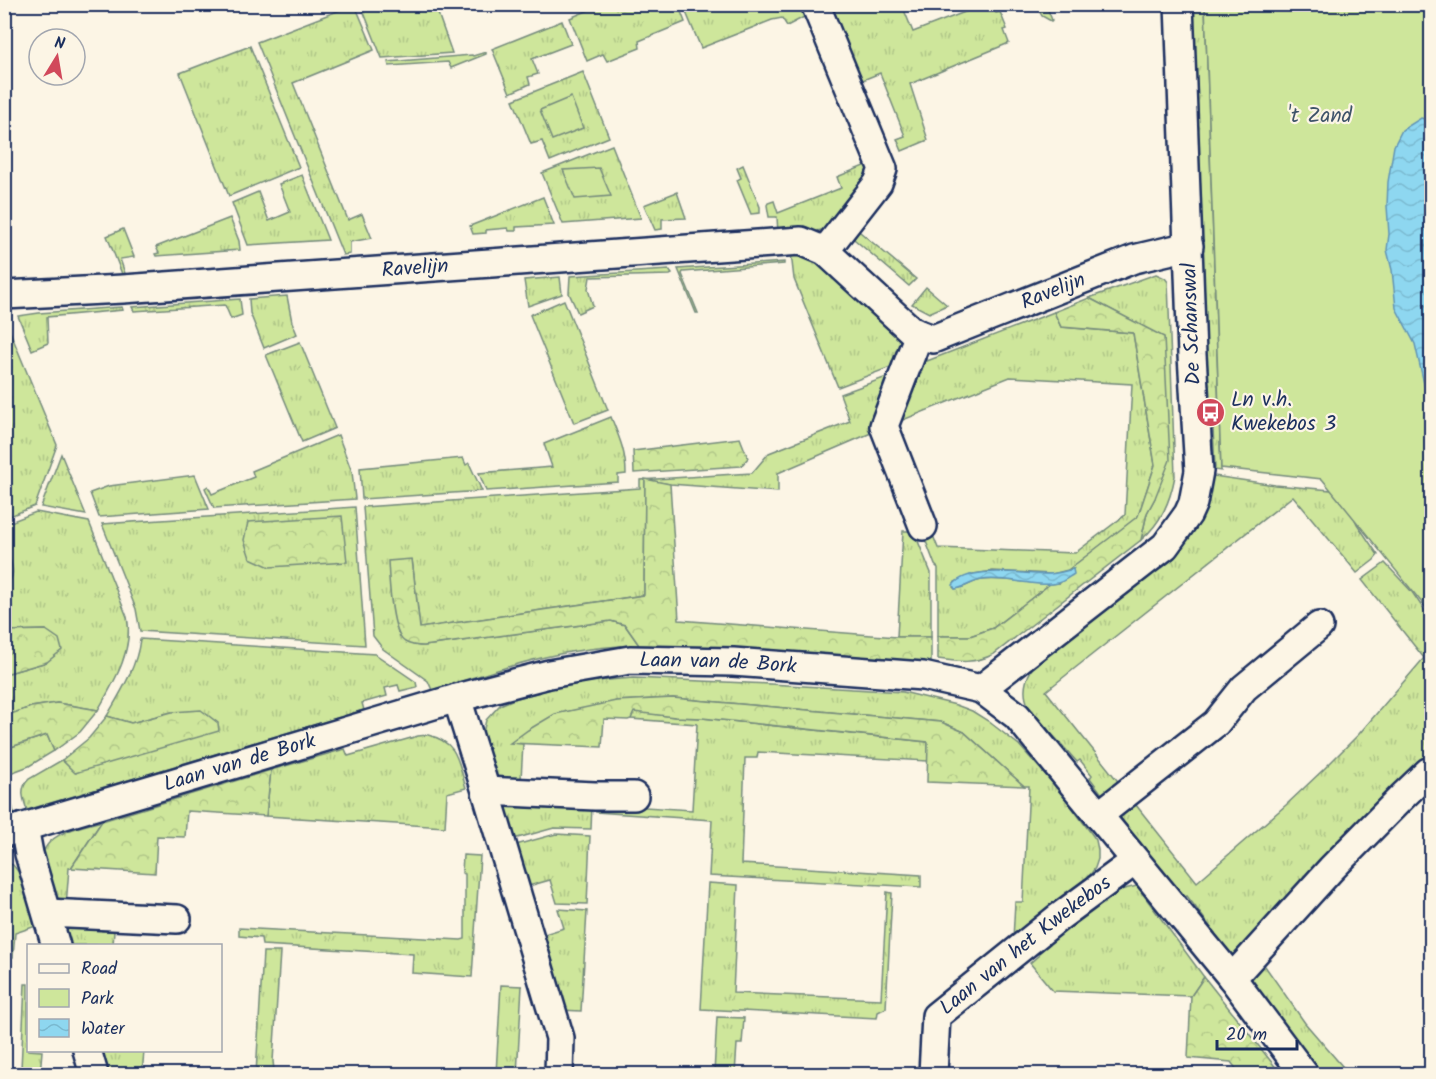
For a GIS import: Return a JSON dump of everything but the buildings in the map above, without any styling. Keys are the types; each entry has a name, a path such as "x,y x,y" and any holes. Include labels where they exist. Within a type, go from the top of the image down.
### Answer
{"street":[{"path":"815,4 884,169 878,183 825,251"},
{"name":"De Schanswal","path":"981,689 1165,546 1188,514 1193,503 1199,471 1192,355 1179,4"},
{"name":"Ravelijn","path":"4,295 123,289 801,241 825,251 911,330 933,339 1134,259 1189,246"},
{"path":"919,334 884,426 923,526"},
{"path":"1099,815 1216,723 1244,688 1318,626"},
{"name":"Laan van de Bork","path":"56,944 29,854 14,830 457,698 549,674 630,660 733,662 923,676 981,689"},
{"path":"981,689 1017,716 1232,978 1304,1074"},
{"path":"457,698 560,1038 559,1074"},
{"path":"1232,978 1331,869 1428,772"},
{"path":"486,791 634,796"},
{"name":"Laan van het Kwekebos","path":"933,1074 936,1016 1059,917 1135,861"},
{"path":"47,913 177,919"},
{"path":"88,1052 94,1074"}],"green space":[{"path":"678,4 685,22 639,41 640,48 607,61 603,54 587,61 570,18 601,5"},
{"path":"774,4 776,8 804,4 806,16 787,26 782,18 772,20 701,48 683,5"},
{"path":"355,5 374,50 293,83 348,220 362,214 372,238 350,242 350,254 343,255 257,42"},
{"path":"361,5 435,5 452,53 382,58"},
{"path":"827,5 902,5 913,32 983,5 992,5 996,13 1000,12 1007,29 1004,30 1009,43 910,84 928,140 902,151 897,139 905,136 880,73 858,82"},
{"path":"1036,5 1046,5 1051,21 1042,16"},
{"path":"1192,5 1205,5 1221,471 1207,469 1215,468 1212,409 1205,409"},
{"name":"'t Zand","path":"1205,5 1431,5 1431,614 1322,479 1221,468"},
{"path":"562,21 571,44 532,59 538,74 528,77 530,84 510,93 492,49"},
{"path":"250,46 299,167 229,196 180,73"},
{"path":"486,52 486,54 451,68 448,62 389,66 388,62 473,56"},
{"path":"583,72 609,137 550,161 542,141 531,144 513,100"},
{"path":"571,97 583,128 552,140 540,110"},
{"path":"612,145 641,218 563,224 542,173"},
{"path":"871,163 871,171 830,228 778,233 777,217 769,217 768,203 774,201 778,213 841,188 837,177"},
{"path":"743,165 760,207 760,213 751,214 737,180 741,178 737,168"},
{"path":"599,168 611,196 575,199 563,170"},
{"path":"302,175 328,240 248,245 232,203 258,192 269,221 290,212 279,184"},
{"path":"677,192 686,218 662,219 662,229 655,230 644,205"},
{"path":"543,197 554,225 516,227 516,231 509,231 508,228 486,230 486,233 473,234 470,226"},
{"path":"230,218 240,250 156,256 155,254 159,253 156,247"},
{"path":"854,227 916,279 909,286 848,234"},
{"path":"123,229 134,257 120,259 127,279 124,279 107,236"},
{"path":"791,253 805,256 817,263 907,340 896,365 838,387 794,279"},
{"path":"784,262 784,264 683,272 698,313 696,313 678,269"},
{"path":"669,270 672,274 670,275 590,277 588,289 593,306 578,313 569,293 570,276"},
{"path":"1156,274 1168,282 1175,476 1164,511 1141,540 1147,513 1155,498 1164,338 1089,298"},
{"path":"560,277 562,294 528,306 524,280"},
{"path":"926,287 947,305 929,313 912,304"},
{"path":"287,296 297,334 264,348 250,313 249,299"},
{"path":"1089,298 1164,337 1170,460 1147,513 1141,540 994,654 973,661 938,659 938,636 970,636 993,628 1050,584 1060,583 1073,569 1068,570 1138,516 1155,465 1133,333 1061,327 1054,312"},
{"path":"240,299 242,315 231,319 225,305 134,311 132,307"},
{"path":"564,300 608,410 574,423 530,315"},
{"path":"122,307 123,310 47,317 48,343 32,350 18,316 39,313"},
{"path":"1054,312 1061,327 1133,333 1155,465 1138,517 1068,570 1052,574 993,571 973,574 955,582 953,587 955,589 991,579 1050,584 993,628 970,636 938,636 938,568 922,531 930,528 938,548 1075,553 1125,515 1132,384 1010,377 898,422 923,354 927,361"},
{"path":"4,317 57,445 35,506 5,518"},
{"path":"300,342 335,428 302,442 266,355"},
{"path":"892,375 869,428 871,433 778,473 778,492 645,480 644,595 420,628 412,559 398,633 412,644 424,646 611,621 625,625 639,645 596,648 552,655 432,690 428,681 383,649 373,636 363,507 640,488 640,480 752,473 769,453 850,421 840,394"},
{"path":"611,417 622,445 626,466 626,474 618,475 618,482 486,491 479,473 552,467 544,444"},
{"path":"338,435 352,472 355,499 214,508 205,488 208,486 212,494 254,477 252,471"},
{"path":"740,438 748,458 741,466 634,473 633,451"},
{"path":"61,454 86,515 41,507"},
{"path":"463,458 466,465 469,463 482,491 362,499 360,468"},
{"path":"195,475 209,509 99,517 90,493 109,486"},
{"path":"1207,475 1275,485 1342,491 1357,524 1378,555 1357,573 1293,496 1046,691 1121,785 1110,793 1102,794 1090,778 1092,775 1080,760 1077,762 1031,710 1025,694 1028,675 1040,659 1169,559"},
{"path":"645,479 670,484 679,620 897,637 931,637 931,665 884,658 639,645 625,625 611,621 424,646 409,644 400,637 392,605 388,561 412,559 420,628 644,595"},
{"path":"355,507 365,645 140,631 136,609 102,524"},
{"path":"36,512 89,522 127,617 128,642 125,654 116,677 98,710 57,703 31,707 5,716 5,674 47,662 46,630 5,631 5,591 10,583 8,553 5,554 5,524"},
{"path":"342,516 347,562 270,567 250,558 244,540 248,522"},
{"path":"903,531 910,531 911,535 915,534 931,573 931,637 897,637"},
{"path":"8,553 12,572 11,581 5,591 5,554"},
{"path":"1385,563 1412,592 1431,620 1431,763 1233,959 1213,935 1215,933 1187,896 1183,898 1119,816 1132,800 1197,882 1323,770 1359,734 1424,658 1362,580"},
{"path":"46,630 59,639 62,650 47,662 5,674 5,631"},
{"path":"140,639 375,654 416,682 417,687 400,691 398,685 385,688 387,696 362,703 364,710 27,810 23,790 29,779 62,760 76,773 172,712 131,723 107,716 132,669"},
{"path":"633,678 903,692 972,711 1019,745 1060,791 1096,840 1098,859 1095,868 1086,881 1013,939 1015,902 1023,902 1029,786 1024,786 964,732 941,722 673,698 616,701 512,743 523,744 521,779 515,783 495,780 482,737 486,720 500,705 514,699 584,682"},
{"path":"673,698 941,722 964,732 1024,786 927,782 928,742 634,712 628,720 604,719 602,747 510,743 555,714 616,701"},
{"path":"57,703 98,710 80,732 54,751 47,735 5,749 5,716 31,707"},
{"path":"201,710 218,723 219,731 75,773 62,760 89,738 107,716 131,723 172,712"},
{"path":"633,711 928,742 928,761 758,752 757,758 745,758 741,864 921,875 921,887 709,876 712,820 596,812 597,804 692,810 697,724 631,719"},
{"path":"47,735 54,751 29,766 5,775 5,749"},
{"path":"428,735 438,738 451,748 458,761 466,788 447,793 445,827 266,816 271,770 345,749 348,756"},
{"path":"271,770 266,816 187,811 185,837 157,836 155,873 71,868 102,821"},
{"path":"5,775 14,813 5,816"},
{"path":"500,804 592,804 591,829 554,828 510,840"},
{"path":"102,821 69,868 66,906 56,904 42,868 43,853 47,845 63,833"},
{"path":"556,834 590,836 587,904 557,903 550,880 525,887 512,846"},
{"path":"463,855 480,856 472,977 412,973 413,954 262,945 261,938 239,936 239,928 465,939"},
{"path":"4,861 13,865 21,875 36,926 15,933 13,957 5,957"},
{"path":"708,883 738,885 733,993 881,999 887,892 892,893 886,1008 878,1012 877,1018 701,1009"},
{"path":"1137,886 1204,977 1191,996 1053,991 1030,963 1039,955 1034,947 1111,892"},
{"path":"558,909 587,911 581,1011 560,1010 538,936 564,928"},
{"path":"77,925 102,926 102,931 114,931 113,944 66,944 61,930"},
{"path":"263,952 280,952 274,1070 363,1074 256,1074"},
{"path":"1260,959 1305,1023 1349,1074 1322,1074 1249,982 1249,972"},
{"path":"1204,977 1281,1074 1240,1074 1231,1062 1188,1058 1191,996"},
{"path":"25,984 27,984 27,1052 42,1052 40,1074 5,1074 5,1068 21,1069"},
{"path":"501,985 522,986 517,1074 496,1074"},
{"path":"717,1017 744,1018 742,1044 737,1044 735,1074 714,1074"},
{"path":"98,1052 144,1052 142,1074 105,1074"}],"water":[{"path":"1421,118 1432,121 1431,402 1425,388 1415,344 1396,308 1392,270 1387,250 1388,182 1394,146 1402,130"},
{"path":"1073,569 1074,574 1058,583 1040,584 991,579 955,589 953,585 961,579 985,573 1050,574"}],"place":[{"name":"Ln v.h. Kwekebos 3","path":"1210,412"}]}
